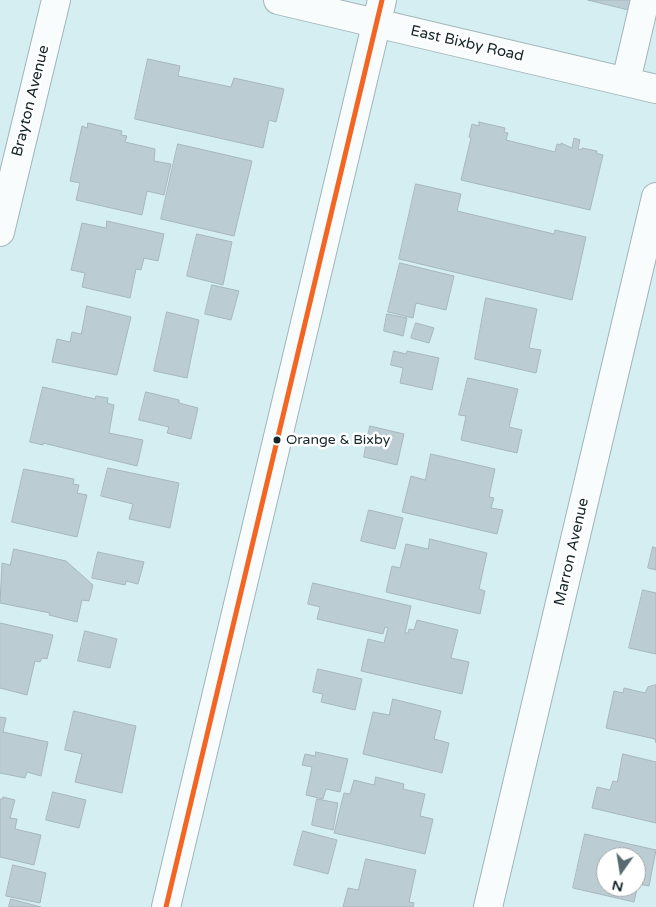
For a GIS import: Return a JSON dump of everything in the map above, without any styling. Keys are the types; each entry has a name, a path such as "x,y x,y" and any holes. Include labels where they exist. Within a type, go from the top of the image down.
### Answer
{"street":[{"name":"Brayton Avenue","path":"0,232 56,0"},
{"name":"East Bixby Road","path":"278,0 380,12 656,88"},
{"path":"626,81 645,0"},
{"path":"166,907 380,12"},
{"name":"Marron Avenue","path":"488,907 656,197"}],"building":[{"path":"588,0 632,0 630,10"},
{"path":"148,59 180,66 178,76 231,87 234,78 284,89 276,122 269,120 263,148 135,119"},
{"path":"479,122 505,128 504,132 508,133 506,140 555,152 557,144 561,145 561,143 572,148 574,138 580,140 578,149 597,151 596,153 603,155 590,210 461,180 471,138 469,137 472,124 479,126"},
{"path":"88,123 122,131 121,135 127,136 125,142 155,149 154,161 171,164 164,195 147,191 142,215 76,200 80,183 70,181 82,126 87,128"},
{"path":"178,144 252,161 234,236 161,219"},
{"path":"416,184 461,194 457,211 554,234 555,230 586,237 572,300 399,259"},
{"path":"107,221 164,234 158,261 144,258 141,270 136,269 130,298 82,287 85,273 71,270 82,223 106,228"},
{"path":"197,234 232,242 223,285 187,276"},
{"path":"400,263 454,276 446,310 416,303 413,318 388,312"},
{"path":"212,285 239,291 231,320 205,314"},
{"path":"486,298 537,309 529,348 541,350 536,373 475,359"},
{"path":"87,306 131,317 117,375 52,362 57,339 70,342 72,332 81,334"},
{"path":"167,312 199,320 187,378 154,371"},
{"path":"387,314 407,318 403,336 384,331"},
{"path":"416,323 434,328 429,343 411,338"},
{"path":"394,351 406,354 407,351 439,358 432,390 400,383 403,368 391,365"},
{"path":"468,378 518,389 509,427 522,430 517,453 461,440 466,416 459,415"},
{"path":"43,387 95,399 96,396 108,398 107,403 114,405 109,433 143,440 137,466 43,443 43,445 30,442"},
{"path":"146,392 179,400 179,403 198,408 191,439 167,433 169,427 139,420"},
{"path":"370,426 404,434 397,465 364,457"},
{"path":"431,454 495,469 489,497 494,498 491,508 503,510 497,534 402,512 411,476 425,480"},
{"path":"108,468 179,483 170,528 129,519 133,504 101,496"},
{"path":"24,469 74,479 73,484 79,485 77,493 87,495 77,537 12,522"},
{"path":"369,510 403,518 395,549 361,541"},
{"path":"430,539 487,553 479,589 485,591 480,614 386,592 392,566 400,568 406,544 428,549"},
{"path":"653,547 656,548 656,570 648,568"},
{"path":"14,549 66,561 93,585 89,601 82,600 77,622 49,615 50,613 0,603 2,563 10,565"},
{"path":"98,552 144,562 138,584 126,581 125,585 92,578"},
{"path":"313,583 411,606 405,633 408,633 409,629 414,630 417,620 458,630 451,658 469,662 462,694 361,671 368,639 384,643 388,628 385,627 383,634 317,619 320,607 308,604"},
{"path":"643,590 656,593 656,654 629,648"},
{"path":"0,623 53,635 47,659 42,658 40,662 35,661 27,695 0,688"},
{"path":"85,631 117,639 110,668 78,661"},
{"path":"318,669 362,679 355,710 321,702 323,694 313,692"},
{"path":"656,685 656,743 655,739 606,728 614,691 623,693 624,688 645,693 648,687"},
{"path":"393,699 441,711 434,739 449,743 442,773 363,754 373,712 389,715"},
{"path":"74,711 136,726 122,793 75,782 82,754 65,750"},
{"path":"0,717 6,718 3,732 48,742 41,776 27,772 25,778 0,773"},
{"path":"316,752 348,759 340,792 326,789 323,799 306,795 312,767 302,765 305,754 315,756"},
{"path":"623,754 656,762 656,823 592,808 597,787 610,790 613,781 617,782"},
{"path":"376,777 404,784 403,789 425,794 420,816 433,819 425,854 334,833 344,793 350,794 354,780 374,785"},
{"path":"53,792 86,800 79,828 46,820"},
{"path":"3,797 15,800 10,818 17,819 15,829 41,835 34,865 0,857 0,799 3,799"},
{"path":"317,799 338,803 333,830 312,825"},
{"path":"303,831 337,840 328,874 294,865"},
{"path":"585,834 643,847 596,847 596,893 573,888"},
{"path":"646,848 656,850 649,886 646,885"},
{"path":"366,859 416,870 409,902 414,903 413,907 343,907 348,888 358,890"},
{"path":"13,865 46,873 40,903 6,896"},
{"path":"612,897 635,897 634,902"},
{"path":"11,899 41,907 9,907"}],"transit line":[{"path":"166,907 382,0"}],"place":[{"name":"Orange & Bixby","path":"277,440"}]}
